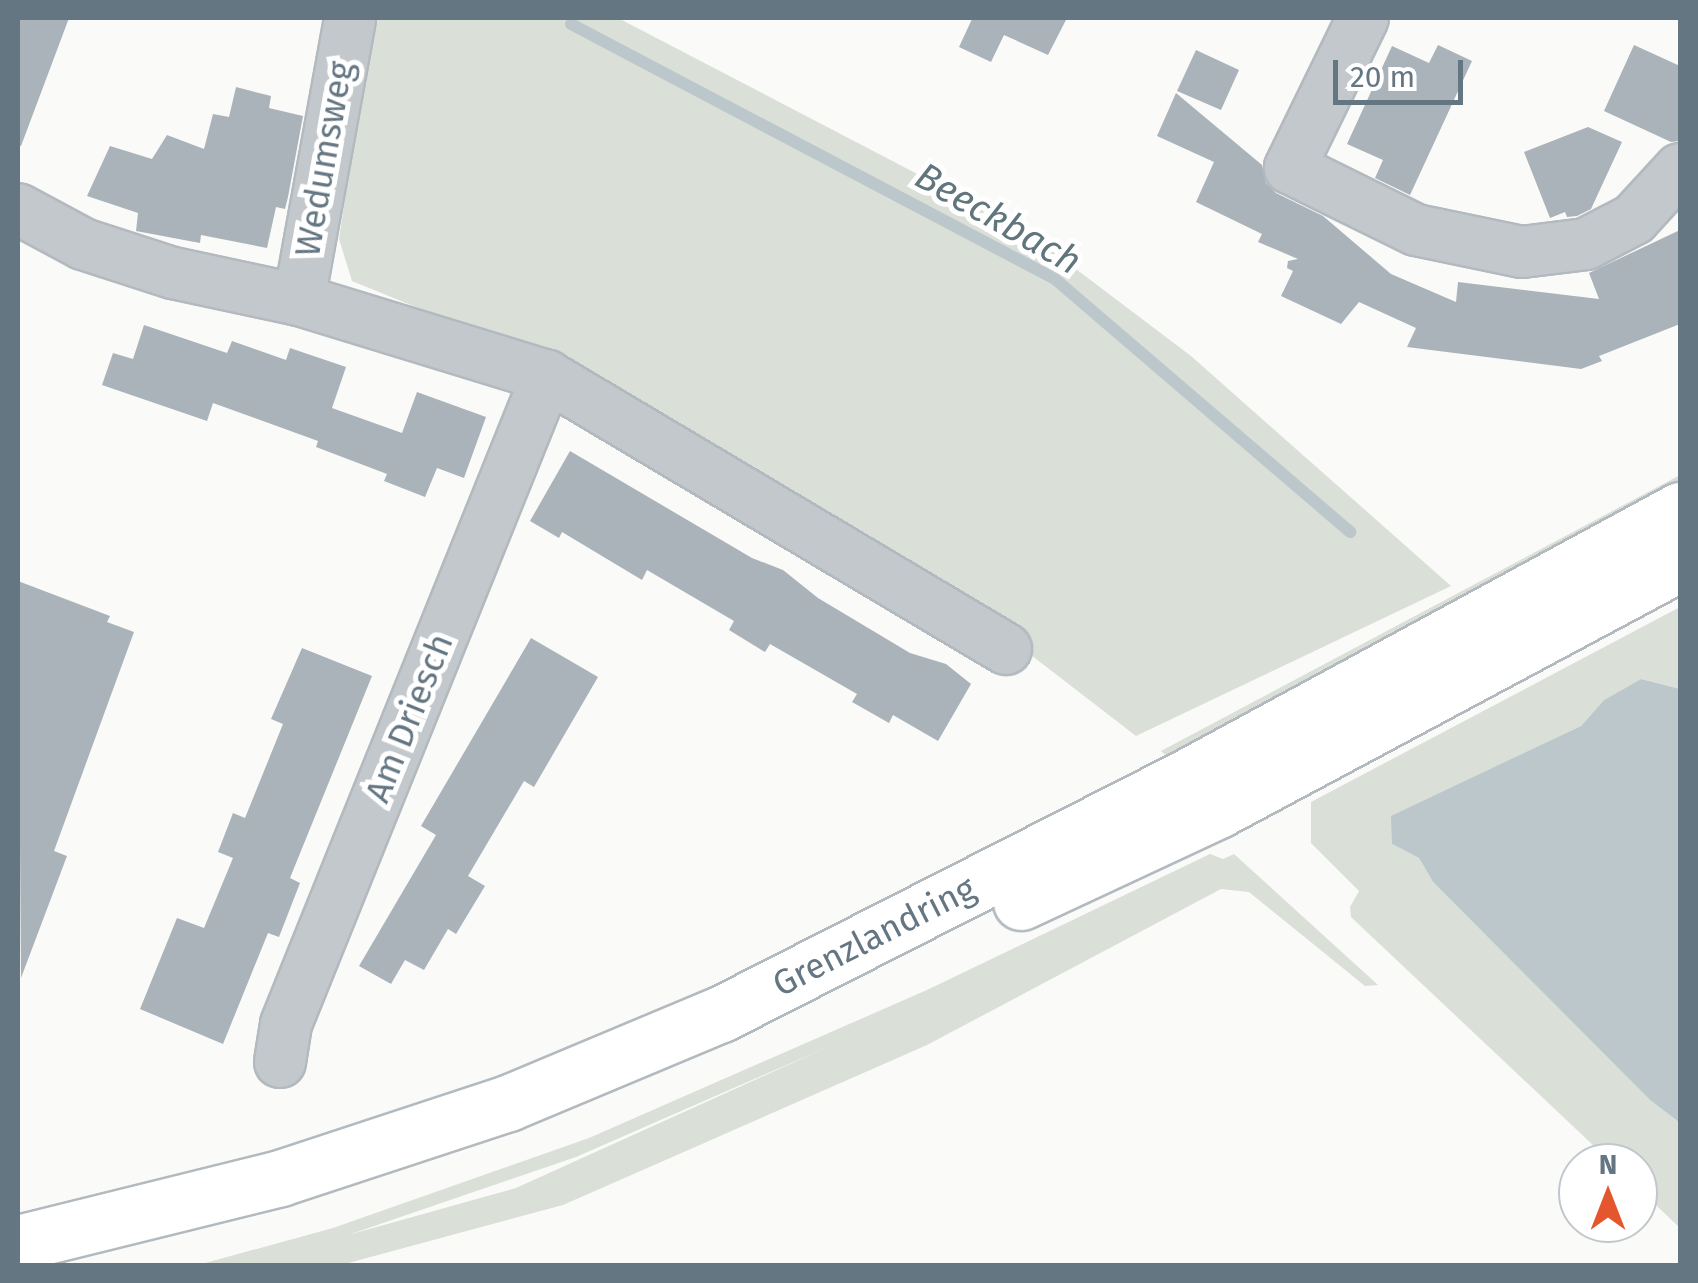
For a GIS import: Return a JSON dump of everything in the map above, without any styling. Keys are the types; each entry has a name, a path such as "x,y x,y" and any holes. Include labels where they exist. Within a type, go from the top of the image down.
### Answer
{"main road":[{"name":"Grenzlandring","path":"18,1243 297,1172 508,1103 721,1014 1185,778 1680,510"},
{"name":"Grenzlandring","path":"62,1266 426,1159 796,1008 1218,810 1680,563"}],"street":[{"name":"Wedumsweg","path":"298,300 350,18"},
{"path":"1364,18 1290,168 1416,230 1522,252 1586,244 1634,218 1680,169"},
{"path":"18,208 84,244 155,267 298,300 547,376 1006,650"},
{"name":"Am Driesch","path":"280,1062 286,1024 547,376"}],"shaded area":[{"path":"379,18 618,18 1023,229 1191,356 1451,586 1136,736 957,598 560,366 352,281 339,239 366,60"},
{"path":"1680,475 1680,492 1176,764 1161,751"},
{"path":"1680,607 1680,689 1641,679 1604,700 1581,726 1516,757 1392,844 1419,858 1433,882 1650,1100 1680,1123 1680,1228 1658,1207 1658,1143 1591,1143 1351,917 1350,907 1359,891 1311,843 1311,802"},
{"path":"1641,679 1680,689 1680,1123 1650,1100 1433,882 1419,858 1392,844 1391,816 1581,726 1604,700"},
{"path":"1210,854 1223,859 1234,854 1378,985 1365,986 1249,892 1221,889 927,1045 563,1205 341,1265 198,1265 333,1228 589,1138 927,990","holes":["830,1046 516,1188 348,1235 576,1157"]}],"building":[{"path":"18,18 69,18 21,146 18,145"},
{"path":"968,18 1067,18 1048,55 1004,35 991,62 959,47 972,19"},
{"path":"1438,45 1472,61 1410,195 1375,178 1383,160 1347,144 1392,46 1429,63"},
{"path":"1634,45 1680,66 1680,141 1671,142 1604,111"},
{"path":"1196,50 1239,70 1221,110 1177,91"},
{"path":"236,87 271,96 269,108 303,116 285,209 276,207 267,248 201,235 200,243 136,231 138,213 87,196 110,146 152,159 167,135 204,149 213,114 229,117"},
{"path":"1176,93 1262,165 1266,183 1276,193 1323,216 1391,274 1456,302 1458,282 1599,299 1589,273 1680,230 1680,324 1599,356 1602,361 1581,369 1407,347 1416,328 1359,302 1341,324 1281,296 1293,271 1287,268 1288,261 1298,259 1258,242 1262,234 1196,202 1214,162 1157,136"},
{"path":"1588,127 1622,142 1591,209 1577,216 1567,217 1565,212 1550,218 1524,152"},
{"path":"144,325 227,353 232,341 286,360 290,348 346,367 332,408 402,433 417,392 486,417 464,478 437,468 425,497 384,481 387,474 316,447 318,441 213,403 207,421 102,385 113,353 133,359"},
{"path":"570,451 752,558 783,570 818,598 910,653 946,664 971,684 938,741 893,715 889,723 852,702 857,694 770,644 765,652 729,630 734,621 647,570 642,580 562,532 559,538 530,521"},
{"path":"18,581 110,616 107,622 134,632 54,851 67,856 21,978"},
{"path":"531,638 598,677 534,787 524,781 468,876 485,886 456,934 448,929 424,970 405,960 391,984 359,966 436,835 421,826"},
{"path":"302,648 372,676 290,878 300,883 279,937 268,933 223,1044 140,1009 177,918 204,928 233,858 218,852 233,813 245,818 283,724 271,719"}],"waterway":[{"name":"Beeckbach","path":"571,24 1055,279 1350,532"}]}
